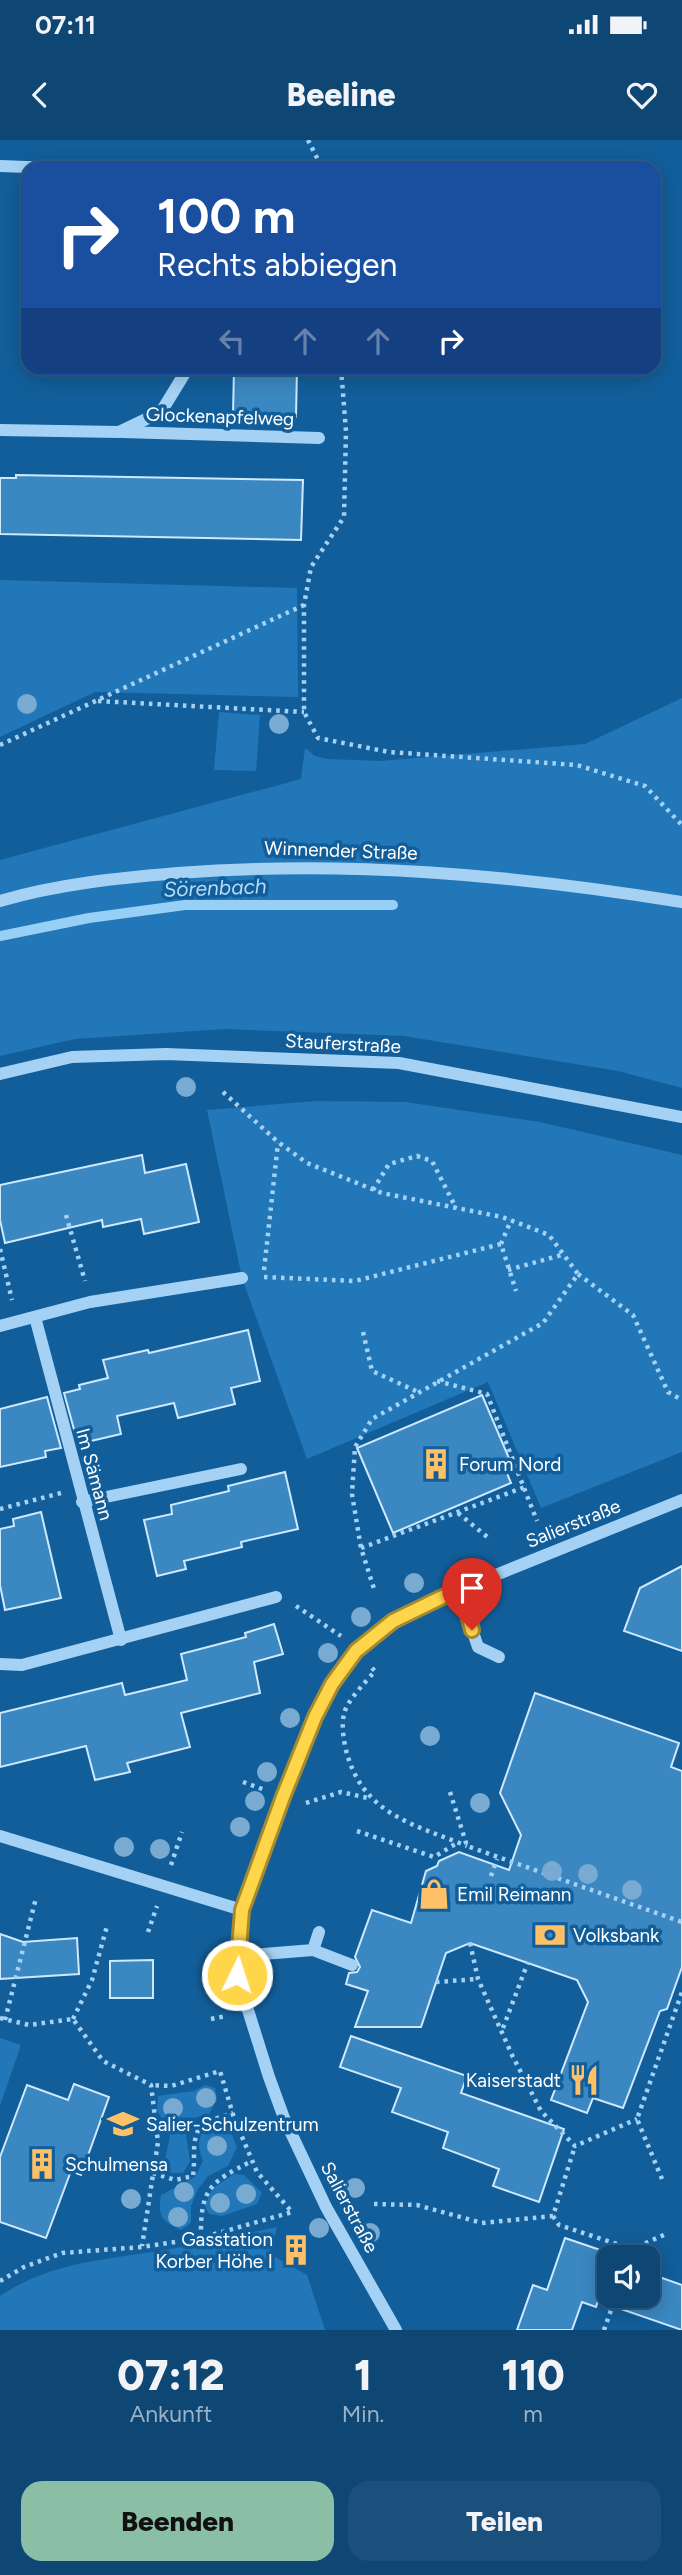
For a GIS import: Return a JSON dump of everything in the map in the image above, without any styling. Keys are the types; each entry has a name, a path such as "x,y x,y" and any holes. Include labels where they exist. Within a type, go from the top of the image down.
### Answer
{"street":[{"path":"0,166 21,167"},
{"name":"Glockenapfelweg","path":"119,432 161,412 184,375"},
{"name":"Glockenapfelweg","path":"0,430 319,438"},
{"name":"Winnender Straße","path":"0,901 45,888 262,866 475,876 595,888 682,902"},
{"name":"Stauferstraße","path":"0,1074 72,1057 152,1055 399,1063 682,1117"},
{"path":"0,1326 90,1302 242,1278"},
{"name":"Im Sämann","path":"35,1317 80,1495 121,1640"},
{"path":"80,1495 241,1469"},
{"name":"Salierstraße","path":"396,2330 326,2207 284,2118 246,2012 237,1975 242,1910 315,1717 332,1684 356,1651 393,1621 461,1588 682,1500"},
{"path":"461,1588 478,1647 499,1657"},
{"path":"0,1664 22,1665 276,1597"},
{"path":"0,1836 242,1910"},
{"path":"313,1950 319,1932"},
{"path":"238,1956 313,1950 352,1965"}],"path":[{"path":"308,140 318,161"},
{"path":"342,375 346,431 344,517 311,567 304,605 304,712 318,737 389,752 589,768 645,786 682,825"},
{"path":"0,745 304,605"},
{"path":"97,701 304,712"},
{"path":"223,1092 278,1142 307,1163 373,1190 511,1220 550,1235 578,1274 633,1315 668,1392 682,1400"},
{"path":"264,1277 278,1142"},
{"path":"373,1190 389,1164 417,1156 432,1161 456,1209"},
{"path":"66,1215 90,1302"},
{"path":"511,1220 501,1244 516,1291"},
{"path":"242,1278 355,1281 501,1244"},
{"path":"0,1249 11,1296"},
{"path":"508,1270 565,1254"},
{"path":"374,1592 361,1548 352,1494 355,1447 372,1419 417,1391 543,1323 578,1274"},
{"path":"363,1332 372,1371 417,1391"},
{"path":"437,1381 487,1394 537,1521"},
{"path":"361,1548 524,1487"},
{"path":"0,1509 80,1495"},
{"path":"458,1513 491,1540"},
{"path":"276,1597 330,1627 374,1671 344,1713 345,1748 353,1775 369,1798 390,1813 497,1859 682,1922"},
{"path":"283,1797 307,1804 341,1792 369,1798"},
{"path":"450,1792 467,1846"},
{"path":"357,1831 433,1857 458,1842"},
{"path":"491,1876 497,1859"},
{"path":"36,1898 2,2019 29,2025 73,2019"},
{"path":"73,2019 92,1980 107,1926"},
{"path":"470,1943 478,1979 503,2029 512,2055 541,2111 575,2147"},
{"path":"503,2029 528,1962"},
{"path":"436,1982 478,1979"},
{"path":"662,2179 637,2119 682,1992"},
{"path":"0,2281 24,2267 62,2253 142,2247 201,2238 292,2213 257,2172 233,2113 220,2071 171,2085 151,2085 103,2060 73,2019"},
{"path":"142,2247 158,2142 151,2085"},
{"path":"153,2173 175,2180 193,2176 192,2138 202,2123 233,2113"},
{"path":"553,2216 575,2147 637,2119"},
{"path":"201,2238 200,2208 206,2191 220,2177 252,2161"},
{"path":"374,2204 417,2205 482,2223 553,2216"},
{"path":"553,2216 559,2225 620,2245"},
{"path":"641,2245 666,2234"},
{"path":"604,2330 612,2308"}],"shaded area":[{"path":"0,580 297,588 298,697 95,692 0,737"},
{"path":"682,698 682,1088 618,1071 404,1036 225,1029 75,1039 0,1056 0,860 301,779 305,748 315,756 327,759 381,761 585,744"},
{"path":"219,712 260,715 256,771 214,770"},
{"path":"316,1101 405,1102 540,1122 682,1155 682,1452 541,1508 488,1382 307,1459 242,1278 207,1110"},
{"path":"0,2038 21,2045 0,2106"},
{"path":"205,2085 215,2088 217,2100 209,2114 194,2118 186,2135 190,2161 183,2173 171,2173 164,2166 170,2135 157,2110 158,2096 194,2091"},
{"path":"206,2125 218,2125 231,2132 237,2147 228,2166 208,2176 198,2189 191,2206 191,2223 181,2230 163,2217 160,2208 161,2195 195,2177 203,2161 199,2143"},
{"path":"234,2174 244,2175 262,2193 257,2204 222,2216 209,2214 205,2206 212,2189"},
{"path":"277,2227 270,2254 307,2275 325,2330 0,2330 0,2296 42,2275 85,2263"}],"building":[{"path":"234,375 297,375 296,417 233,415"},
{"path":"16,475 303,480 301,540 0,534 0,478 16,478"},
{"path":"142,1155 145,1173 186,1164 199,1222 144,1234 141,1219 103,1227 102,1220 5,1243 0,1220 0,1185"},
{"path":"248,1330 260,1381 231,1388 235,1404 178,1418 174,1403 117,1416 121,1434 78,1444 64,1393 80,1389 79,1385 108,1378 103,1360 148,1350 149,1353"},
{"name":"Forum Nord","path":"482,1395 511,1463 504,1466 511,1483 393,1533 357,1448"},
{"path":"47,1397 61,1448 45,1451 46,1457 0,1467 0,1409"},
{"path":"285,1472 298,1529 241,1542 242,1547 184,1561 186,1569 157,1576 144,1520 172,1514 171,1505 229,1491 228,1486"},
{"path":"41,1512 61,1598 5,1610 0,1585 0,1529 14,1526 13,1519"},
{"path":"682,1566 682,1651 624,1631 640,1588"},
{"path":"274,1624 283,1654 254,1662 260,1693 181,1713 190,1747 127,1763 130,1772 95,1780 86,1746 0,1767 0,1713 122,1683 125,1695 187,1680 181,1654 246,1637 245,1633"},
{"path":"535,1693 679,1743 671,1767 682,1771 682,1967 667,2009 660,2011 623,2108 593,2098 587,2113 551,2100 588,2002 577,1980 470,1943 446,1953 421,2027 355,2027 368,1991 346,1984 349,1973 357,1972 360,1967 355,1957 372,1910 411,1923 426,1871 437,1866 439,1861 459,1852 509,1870 521,1835 500,1793"},
{"path":"0,1934 23,1942 77,1938 79,1974 0,1979"},
{"path":"153,1960 153,1998 110,1998 110,1961"},
{"path":"351,2036 467,2076 461,2093 564,2129 539,2202 493,2186 499,2169 443,2148 448,2132 392,2112 401,2088 340,2067"},
{"name":"Schulmensa","path":"74,2084 109,2097 81,2175 71,2171 46,2238 0,2222 0,2157 27,2085 68,2100"},
{"path":"565,2238 597,2249 596,2307 582,2302 572,2330 517,2330 533,2285 547,2290"},
{"path":"660,2277 682,2285 682,2330 618,2308 660,2308"}],"waterway":[{"name":"Sörenbach","path":"0,936 89,918 185,905 393,905"}],"place":[{"name":"Forum Nord","path":"436,1464"},
{"name":"Emil Reimann","path":"434,1894"},
{"name":"Volksbank","path":"550,1935"},
{"name":"Kaiserstadt","path":"584,2080"},
{"name":"Salier-Schulzentrum","path":"123,2124"},
{"name":"Schulmensa","path":"42,2164"},
{"name":"Gasstation Korber Höhe I","path":"296,2250"}],"route":[{"path":"237,1975 242,1910 283,1797 315,1717 332,1684 356,1651 374,1635 393,1621 461,1588 472,1630"}]}
